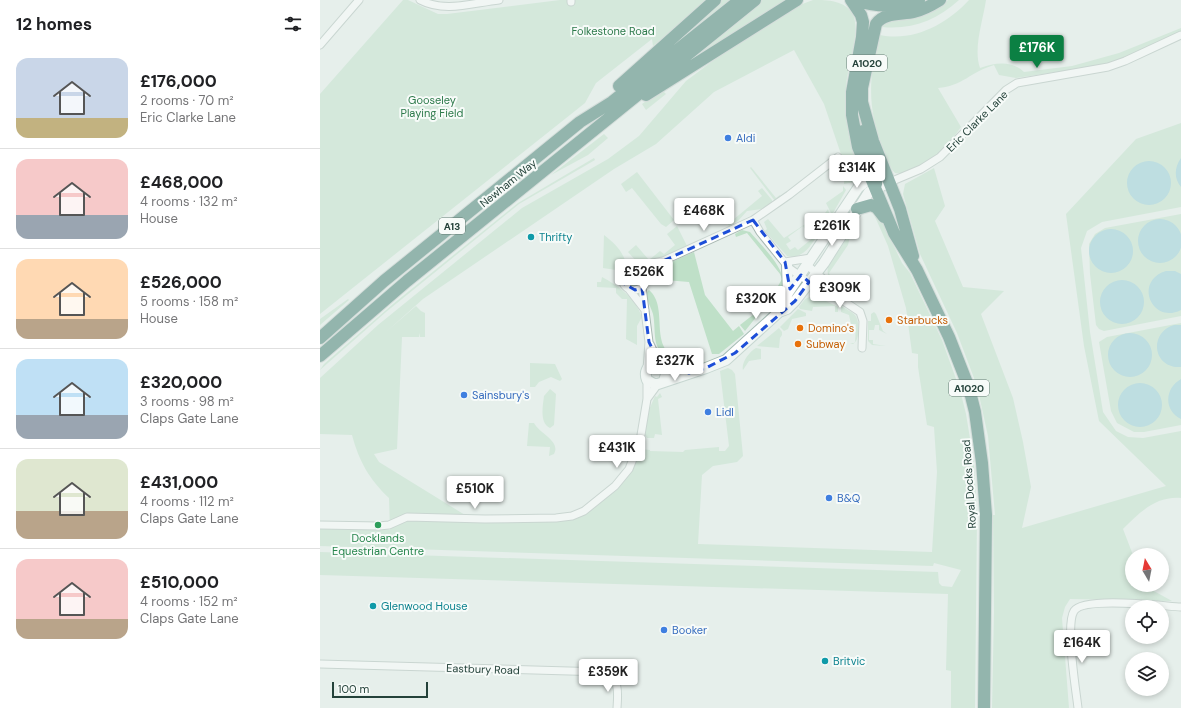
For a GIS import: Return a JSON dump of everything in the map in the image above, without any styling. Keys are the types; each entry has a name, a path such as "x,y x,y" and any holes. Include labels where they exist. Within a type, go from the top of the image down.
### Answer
{"highway":[{"name":"A13","path":"580,122 715,0"},
{"name":"A13","path":"710,30 740,0"},
{"name":"A13","path":"710,30 755,0"},
{"name":"A13","path":"616,113 797,0"},
{"name":"Royal Docks Road","path":"851,0 862,15 863,28 854,78 852,115 858,147 874,181 890,224 918,270 949,337 969,388 979,437 986,515 984,708"},
{"path":"854,0 881,5 904,4 919,0"},
{"name":"Royal Docks Road","path":"918,270 890,182 874,141 862,102 864,77 876,24 878,21 889,16 915,12 940,0"},
{"name":"Newham Way","path":"322,336 384,282 580,122 612,102 710,30"},
{"name":"Newham Way","path":"320,356 407,281 616,113 710,30"},
{"name":"A1020","path":"862,102 860,110 874,181"},
{"path":"857,209 871,205 877,208 890,224"},
{"name":"A13","path":"320,359 335,342"}],"street":[{"path":"320,44 359,0"},
{"path":"420,0 430,5 441,7 494,0"},
{"name":"Eric Clarke Lane","path":"890,182 928,165 940,157 1006,90 1017,83 1108,67 1125,61 1181,35"},
{"path":"645,310 622,280 624,272 631,266 663,261 753,220 789,195 838,157"},
{"path":"689,373 651,364 647,375 650,382 661,383 726,360 779,312 787,309 795,301 809,282 811,266 858,188 874,181 890,182"},
{"path":"779,312 788,293 801,275 811,266 848,224 869,192 874,181"},
{"path":"753,220 760,232 786,264 826,294 836,296 861,313 863,321 862,348"},
{"path":"320,525 379,526 389,525 407,518 485,519 572,516 584,510 606,495 629,469 640,441 647,399 647,375 650,342 642,287 646,279 663,261"},
{"path":"786,264 811,266 829,284 836,296"},
{"path":"786,264 788,293"},
{"path":"638,266 644,271 646,279"},
{"path":"628,288 634,290 642,287"},
{"path":"647,399 667,375 650,342"},
{"path":"1078,708 1071,630 1073,612 1077,608 1085,604 1104,603 1181,607"},
{"name":"Eastbury Road","path":"320,664 604,672 611,675 617,686 618,708"}],"highlighted area":[{"path":"753,220 785,262 790,289 801,275 809,282 795,301 735,353 706,368 689,373 659,363 649,342 642,288 635,290 623,283 622,277 627,268 638,266 648,275 663,261"}],"green space":[{"name":"Gooseley Playing Field","path":"403,0 408,0 438,14 447,14 560,0 706,0 685,20 653,46 652,39 596,83 585,103 320,314 320,94"},
{"path":"722,0 734,0 665,54 663,51"},
{"path":"762,0 788,0 667,77 749,11"},
{"path":"813,0 836,2 845,6 850,10 855,22 855,40 846,87 847,111 855,157 856,170 854,182 844,184 845,166 824,104 794,50 714,92 656,144 614,169 423,299 386,332 416,306 425,313 425,337 420,337 420,333 419,337 402,337 397,449 374,454 379,462 465,515 557,521 604,499 617,490 626,477 640,449 650,451 683,452 685,450 719,447 719,451 725,451 729,446 720,371 728,368 735,374 743,456 737,462 713,466 702,475 698,544 932,552 937,472 934,427 927,425 918,367 918,354 912,353 906,308 888,246 872,210 879,215 902,263 910,273 942,340 960,390 966,414 974,463 977,515 975,708 951,708 951,671 946,670 948,594 320,575 320,552 938,572 939,583 942,586 952,587 961,570 934,563 933,566 320,546 320,529 390,530 389,498 370,477 358,453 352,435 320,434 320,378 378,325 522,208 608,159 639,136 686,81 734,45 797,6"},
{"path":"948,0 959,0 942,13 924,22 904,27 882,27 888,22 940,6"},
{"path":"969,0 986,0 978,43 978,60 980,68 997,64 1008,64 1019,68 1024,72 1072,66 1119,53 1181,28 1181,32 1123,60 1104,65 1016,78 999,75 994,65 979,71 954,85 938,88 961,127 951,140 934,157 907,172 895,173 888,163 878,136 872,108 871,94 873,66 880,35 905,36 929,29 951,17"},
{"path":"662,90 666,94 646,110 642,104"},
{"path":"1181,123 1181,207 1102,222 1087,231 1081,248 1090,332 1103,412 1116,431 1128,437 1143,438 1181,431 1181,498 1172,498 1156,502 1142,511 1123,529 1130,548 1125,548 1125,592 1156,592 1172,601 1070,599 1065,607 1062,618 1069,708 992,708 994,612 993,515 995,515 988,436 977,386 957,333 920,254 903,194 905,184 934,168 945,206 935,221 963,287 1004,291 981,314 1013,398 1023,442 1031,487 1022,528 1166,486 1099,421 1084,346 1066,214 1136,139"},
{"path":"604,134 608,138 588,155 551,175"},
{"path":"594,158 595,160 519,204 386,312 320,370 324,364 393,304 518,203"},
{"path":"751,167 776,198 780,195 780,197 775,201 750,168"},
{"path":"637,172 674,220 666,227 661,224 632,188 626,192 621,184"},
{"path":"843,186 846,190 832,215 826,203 843,191"},
{"path":"762,188 772,200 772,203 762,209 747,211 738,221 729,226 728,224 762,196 758,191"},
{"path":"828,209 830,216 822,227 817,224"},
{"path":"1181,214 1181,316 1104,331 1099,329 1096,325 1090,274 1089,244 1095,234 1105,228"},
{"path":"768,219 784,238 807,223 808,226 806,230 803,226 788,237 791,241 786,244 790,250 795,247 798,250 819,233 810,247 802,254 793,257 787,256 765,231 767,229 764,222"},
{"path":"677,226 687,246 649,263 637,262 628,252 636,245 649,260 660,251 664,254 675,245 667,234"},
{"path":"742,230 750,232 772,257 783,277 784,287 780,297 771,305 765,296 769,294 772,297 781,290 778,286 782,279 780,274 747,233 736,237 735,234"},
{"path":"851,232 848,245 829,273 831,278 849,291 847,292 830,279 828,276 828,267"},
{"path":"604,235 616,246 625,260 616,270 603,268"},
{"path":"694,252 705,295 733,331 739,326 744,334 719,354 712,354 689,282 653,279 649,272"},
{"path":"634,270 640,272 642,278 640,284 634,286 628,284 626,278 628,272"},
{"path":"602,277 626,293 639,310 642,317 637,326 637,345 626,339 627,299 622,299 616,293 616,288 597,287 597,282 601,282"},
{"path":"649,290 655,298 658,307 661,337 664,346 669,354 683,361 690,359 694,360 693,364 681,365 670,361 658,349 655,340 653,314 646,293"},
{"path":"814,295 838,307 838,312 835,312 835,306 813,307 812,311 800,309 799,307 805,299"},
{"path":"348,299 349,300 320,325 320,319"},
{"path":"768,303 770,305 761,311 745,331 740,325"},
{"path":"841,306 852,312 857,318 858,335 855,342 856,324 851,324 849,315 841,312"},
{"path":"798,309 806,313 806,316 792,319 788,329 784,331 780,327"},
{"path":"874,312 883,331 887,334 879,330 879,325 875,325 874,330 869,330 869,340 873,340 873,344 886,346 872,345 868,341 868,321 871,321 871,314"},
{"path":"1181,323 1181,425 1144,432 1134,432 1117,423 1111,411 1099,342 1107,337"},
{"path":"779,328 782,335 780,338 779,348 757,346"},
{"path":"756,348 761,349 761,359 749,361 743,370 743,364 746,358"},
{"path":"530,363 555,364 562,379 560,381 551,377 539,382 535,387 530,387"},
{"path":"550,389 556,394 554,425 550,428 544,422 542,414 544,396"},
{"path":"660,393 662,397 658,399 662,435 655,434 654,438 647,438 645,435 649,410 655,396 657,397"},
{"path":"529,423 534,423 552,441 555,445 554,454 549,456 550,447 527,446"}],"water":[{"path":"1181,158 1181,187 1176,177 1176,169"},
{"path":"1149,161 1161,165 1167,171 1171,183 1167,195 1161,201 1149,205 1137,201 1131,195 1127,183 1131,171 1137,165"},
{"path":"1160,219 1172,223 1178,229 1182,241 1178,253 1172,259 1160,263 1148,259 1142,253 1138,241 1142,229 1148,223"},
{"path":"1111,229 1123,233 1129,239 1133,251 1129,263 1123,269 1111,273 1099,269 1093,263 1089,251 1093,239 1099,233"},
{"path":"1166,271 1175,271 1181,274 1181,310 1171,313 1162,312 1155,307 1150,300 1149,292 1150,283 1156,276"},
{"path":"1122,280 1134,284 1140,290 1144,302 1140,314 1134,320 1122,324 1110,320 1104,314 1100,302 1104,290 1110,284"},
{"path":"1174,325 1181,325 1181,367 1172,366 1164,362 1157,350 1157,342 1160,335 1166,329"},
{"path":"1130,333 1142,337 1148,343 1152,355 1148,367 1142,373 1130,377 1118,373 1112,367 1108,355 1112,343 1118,337"},
{"path":"1181,379 1181,419 1171,410 1168,399 1172,388"},
{"path":"1140,383 1152,387 1158,393 1162,405 1158,417 1152,423 1140,427 1128,423 1122,417 1118,405 1122,393 1128,387"}],"place":[{"name":"Aldi","path":"728,138"},
{"name":"Thrifty","path":"531,237"},
{"name":"Starbucks","path":"889,320"},
{"name":"Domino's","path":"800,328"},
{"name":"Subway","path":"798,344"},
{"name":"Sainsbury's","path":"464,395"},
{"name":"Lidl","path":"708,412"},
{"name":"B&Q","path":"829,498"},
{"name":"Docklands Equestrian Centre","path":"378,525"},
{"name":"Glenwood House","path":"373,606"},
{"name":"Booker","path":"664,630"},
{"name":"Britvic","path":"825,661"}],"park label":[{"name":"Folkestone Road","path":"613,31"}]}
